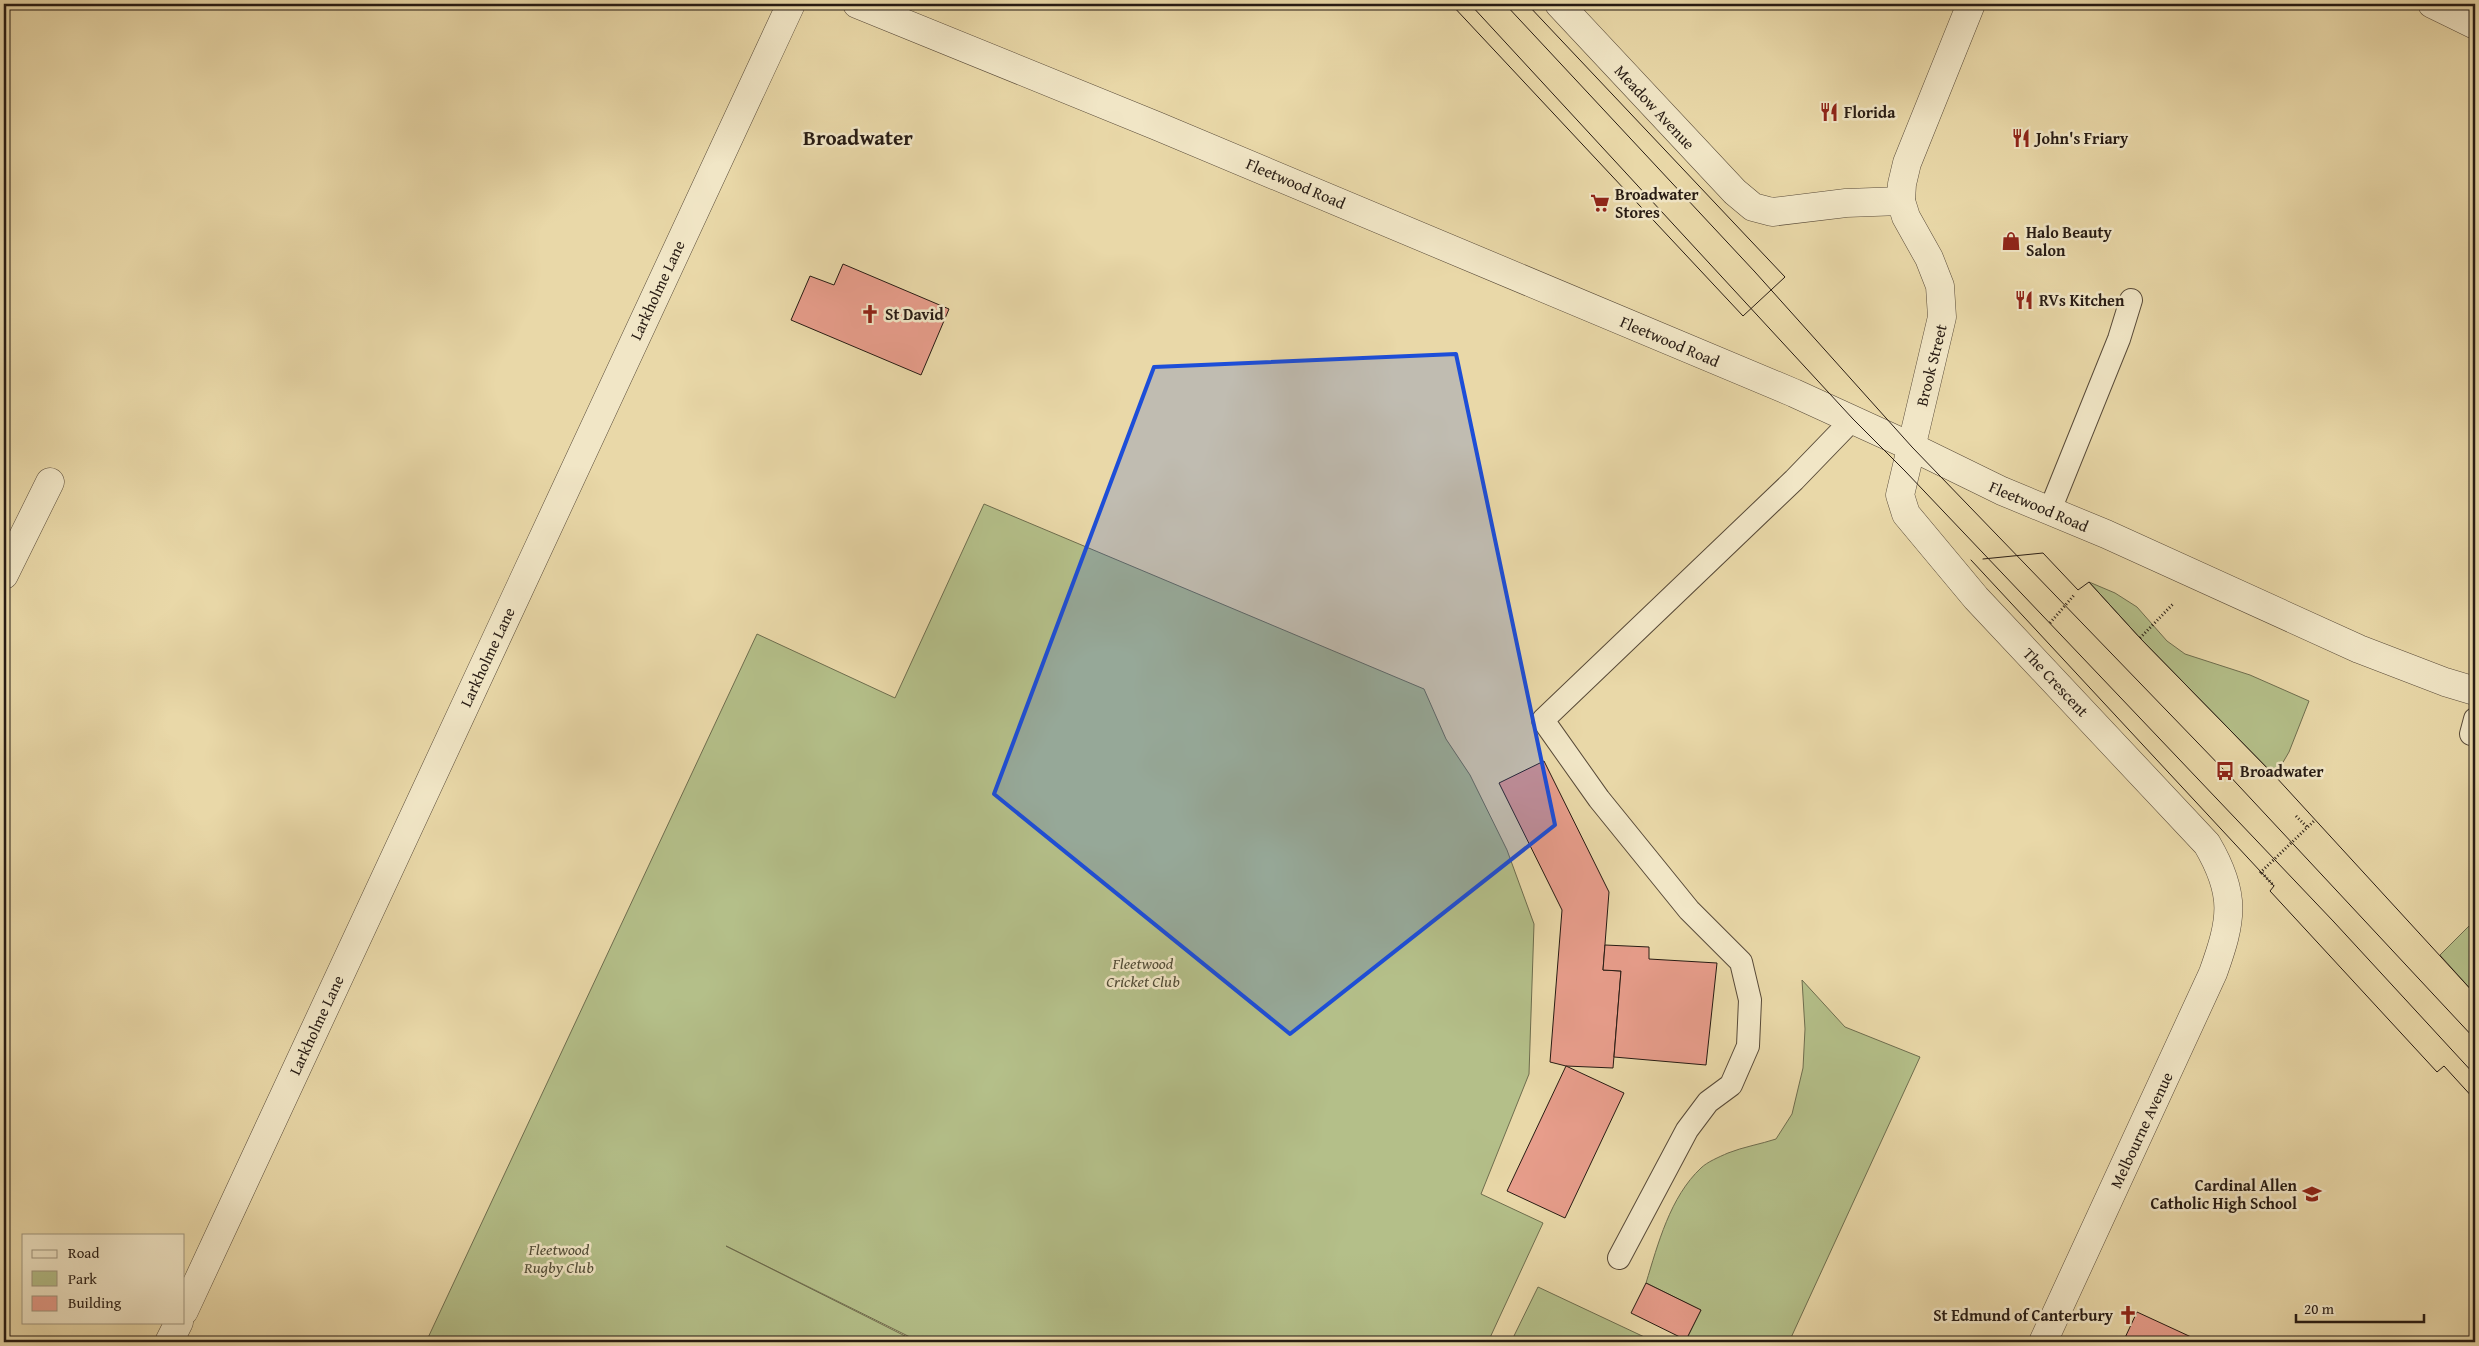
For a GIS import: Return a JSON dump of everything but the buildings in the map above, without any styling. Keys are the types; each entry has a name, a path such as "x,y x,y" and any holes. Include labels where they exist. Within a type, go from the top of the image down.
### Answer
{"street":[{"name":"Larkholme Lane","path":"185,1309 791,4"},
{"name":"Fleetwood Road","path":"858,4 1454,249 1853,419 2002,491 2050,510 2359,649 2445,682 2475,691"},
{"name":"Meadow Avenue","path":"1558,4 1735,192 1753,207 1772,212 1855,202 1901,201"},
{"name":"Brook Street","path":"1912,446 1942,317 1940,286 1928,258 1906,218 1901,201 1902,184 1907,164 1971,4"},
{"path":"2432,4 2475,25"},
{"name":"The Crescent","path":"1912,446 1900,495 1906,514 1976,598 2207,844 2220,865 2228,900"},
{"path":"4,575 50,482"},
{"name":"Melbourne Avenue","path":"2043,1342 2213,974 2224,943 2228,900"},
{"path":"169,1342 178,1324"}],"lane":[{"path":"2050,510 2119,339 2131,300"},
{"path":"1618,1258 1686,1130 1708,1102 1731,1085 1748,1046 1750,1000 1741,962 1690,910 1617,821 1543,720 1794,480 1853,419"}],"path":[{"path":"2140,638 2174,603 2191,573"},
{"path":"2296,816 2308,828"},
{"path":"2228,900 2262,872 2315,820"},
{"path":"2262,872 2274,886"}],"highlighted area":[{"path":"1456,354 1555,825 1290,1034 994,794 1154,367"}],"green space":[{"name":"Fleetwood Cricket Club","path":"984,504 1424,689 1446,739 1470,775 1507,850 1534,924 1529,1074 1481,1194 1543,1223 1488,1342 920,1342 726,1246 917,1342 426,1342 757,634 895,698"},
{"path":"2089,582 2115,593 2137,607 2167,641 2185,654 2250,675 2309,701 2289,752 2275,776 2140,638"},
{"path":"2475,920 2475,994 2440,955"},
{"path":"1802,980 1845,1027 1920,1057 1789,1342 1689,1342 1686,1340 1701,1310 1646,1283 1655,1253 1673,1207 1690,1180 1701,1168 1728,1153 1776,1139 1792,1114 1803,1068 1805,1029"},
{"path":"1538,1287 1655,1342 1511,1342"}],"tram line":[{"path":"1451,4 1743,316 1785,277 1527,4"},
{"path":"1470,4 1853,419 1905,471 2334,922 2475,1075"},
{"path":"1505,4 1755,272 1912,447 2225,771 2475,1039"},
{"path":"1983,559 2043,553 2078,590 2089,582 2140,638 2275,776 2475,994"},
{"path":"1971,560 2274,886 2270,891 2437,1072 2444,1066 2475,1100"}],"place":[{"name":"Florida","path":"1829,112"},
{"name":"John's Friary","path":"2021,138"},
{"name":"Broadwater Stores","path":"1600,203"},
{"name":"Halo Beauty Salon","path":"2011,241"},
{"name":"RVs Kitchen","path":"2024,300"},
{"name":"St David","path":"870,314"},
{"name":"Broadwater","path":"2225,771"},
{"name":"Cardinal Allen Catholic High School","path":"2312,1194"},
{"name":"St Edmund of Canterbury","path":"2128,1315"}],"district":[{"name":"Broadwater","path":"858,137"}],"park label":[{"name":"Fleetwood Rugby Club","path":"559,1258"}]}
